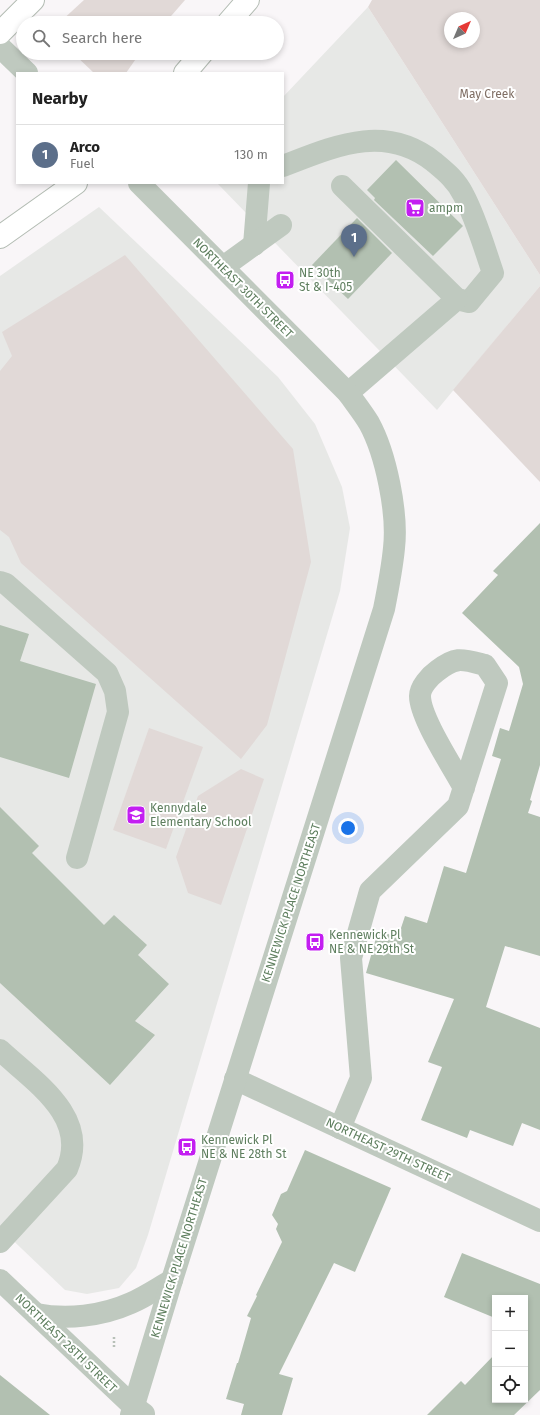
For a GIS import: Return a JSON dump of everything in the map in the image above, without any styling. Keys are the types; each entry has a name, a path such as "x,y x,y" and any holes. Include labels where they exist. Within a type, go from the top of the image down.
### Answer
{"highway":[{"path":"17,16 33,0"},
{"path":"234,16 248,0"},
{"path":"0,33 16,17"},
{"path":"186,72 196,60"},
{"path":"0,237 75,184"}],"street":[{"path":"0,47 26,72"},
{"path":"284,166 335,146 367,140 403,144 422,152 451,175 463,194 493,273 469,302 457,299 342,186"},
{"name":"NORTHEAST 30TH STREET","path":"140,184 348,393"},
{"path":"254,245 259,184"},
{"path":"223,267 282,225"},
{"path":"348,393 457,299"},
{"name":"KENNEWICK PLACE NORTHEAST","path":"136,1412 172,1280 384,609 394,547 394,524 382,457 369,424 348,393"},
{"path":"0,582 6,584 107,673 115,691 118,712 77,858"},
{"path":"340,1128 361,1078 351,958 370,891 458,806 464,788 498,683 485,665 466,660 449,662 429,677 420,695 424,714 464,788"},
{"path":"0,1050 59,1105 68,1122 72,1139 72,1156 67,1169 0,1242"},
{"name":"NORTHEAST 29TH STREET","path":"236,1079 540,1221"},
{"name":"NORTHEAST 28TH STREET","path":"0,1280 136,1412"},
{"path":"36,1314 54,1317 109,1311 132,1303 172,1280"}],"shaded area":[{"path":"368,7 540,275 540,286 437,410 218,184 284,184 284,96"},
{"name":"Kennydale Elementary School","path":"99,207 278,377 315,424 342,487 350,528 340,591 148,1235 136,1268 119,1288 87,1294 65,1290 0,1228 0,276"}],"green space":[{"path":"84,0 185,0 171,16 67,16"},
{"name":"May Creek","path":"372,0 540,0 540,275 368,7"},
{"path":"80,60 135,60 127,72 93,72"},
{"path":"125,255 293,449 311,562 267,725 241,759 21,563 9,537 0,530 0,371 12,356 2,332"},
{"path":"540,286 540,482 453,390"},
{"path":"149,728 203,747 166,849 113,830"},
{"path":"241,769 264,779 221,905 188,893 176,857 198,796"}],"building":[{"name":"ampm","path":"396,160 463,226 433,256 374,200 375,198 367,190"},
{"path":"357,218 392,253 348,299 312,265"},
{"path":"540,523 540,765 530,800 532,801 528,813 540,817 540,956 505,946 486,1007 540,1028 540,1130 522,1123 513,1146 470,1130 467,1138 421,1120 442,1067 428,1062 454,999 366,973 378,931 398,937 405,916 427,923 444,866 466,873 501,759 492,756 500,728 509,731 523,684 519,667 462,613 498,575 493,571"},
{"path":"0,625 29,634 20,661 96,684 69,778 0,757"},
{"path":"0,807 39,846 32,853 104,925 114,915 147,945 138,955 169,984 135,1021 155,1035 110,1085 0,983"},
{"path":"305,1150 391,1188 355,1272 334,1263 279,1374 293,1378 282,1415 241,1415 244,1404 226,1399 251,1318 247,1316 282,1242 276,1229 278,1224 272,1215 281,1194 287,1191"},
{"path":"462,1253 540,1284 540,1390 528,1402 528,1295 492,1295 492,1317 444,1297"},
{"path":"492,1357 492,1403 526,1403 514,1415 427,1415 461,1381 465,1385"},
{"path":"0,1375 50,1415 0,1415"}],"place":[{"name":"ampm","path":"415,208"},
{"name":"Arco","path":"354,257"},
{"name":"NE 30th St & I-405","path":"285,280"},
{"name":"Kennydale Elementary School","path":"136,815"},
{"name":"Kennewick Pl NE & NE 29th St","path":"315,942"},
{"name":"Kennewick Pl NE & NE 28th St","path":"187,1147"}]}
